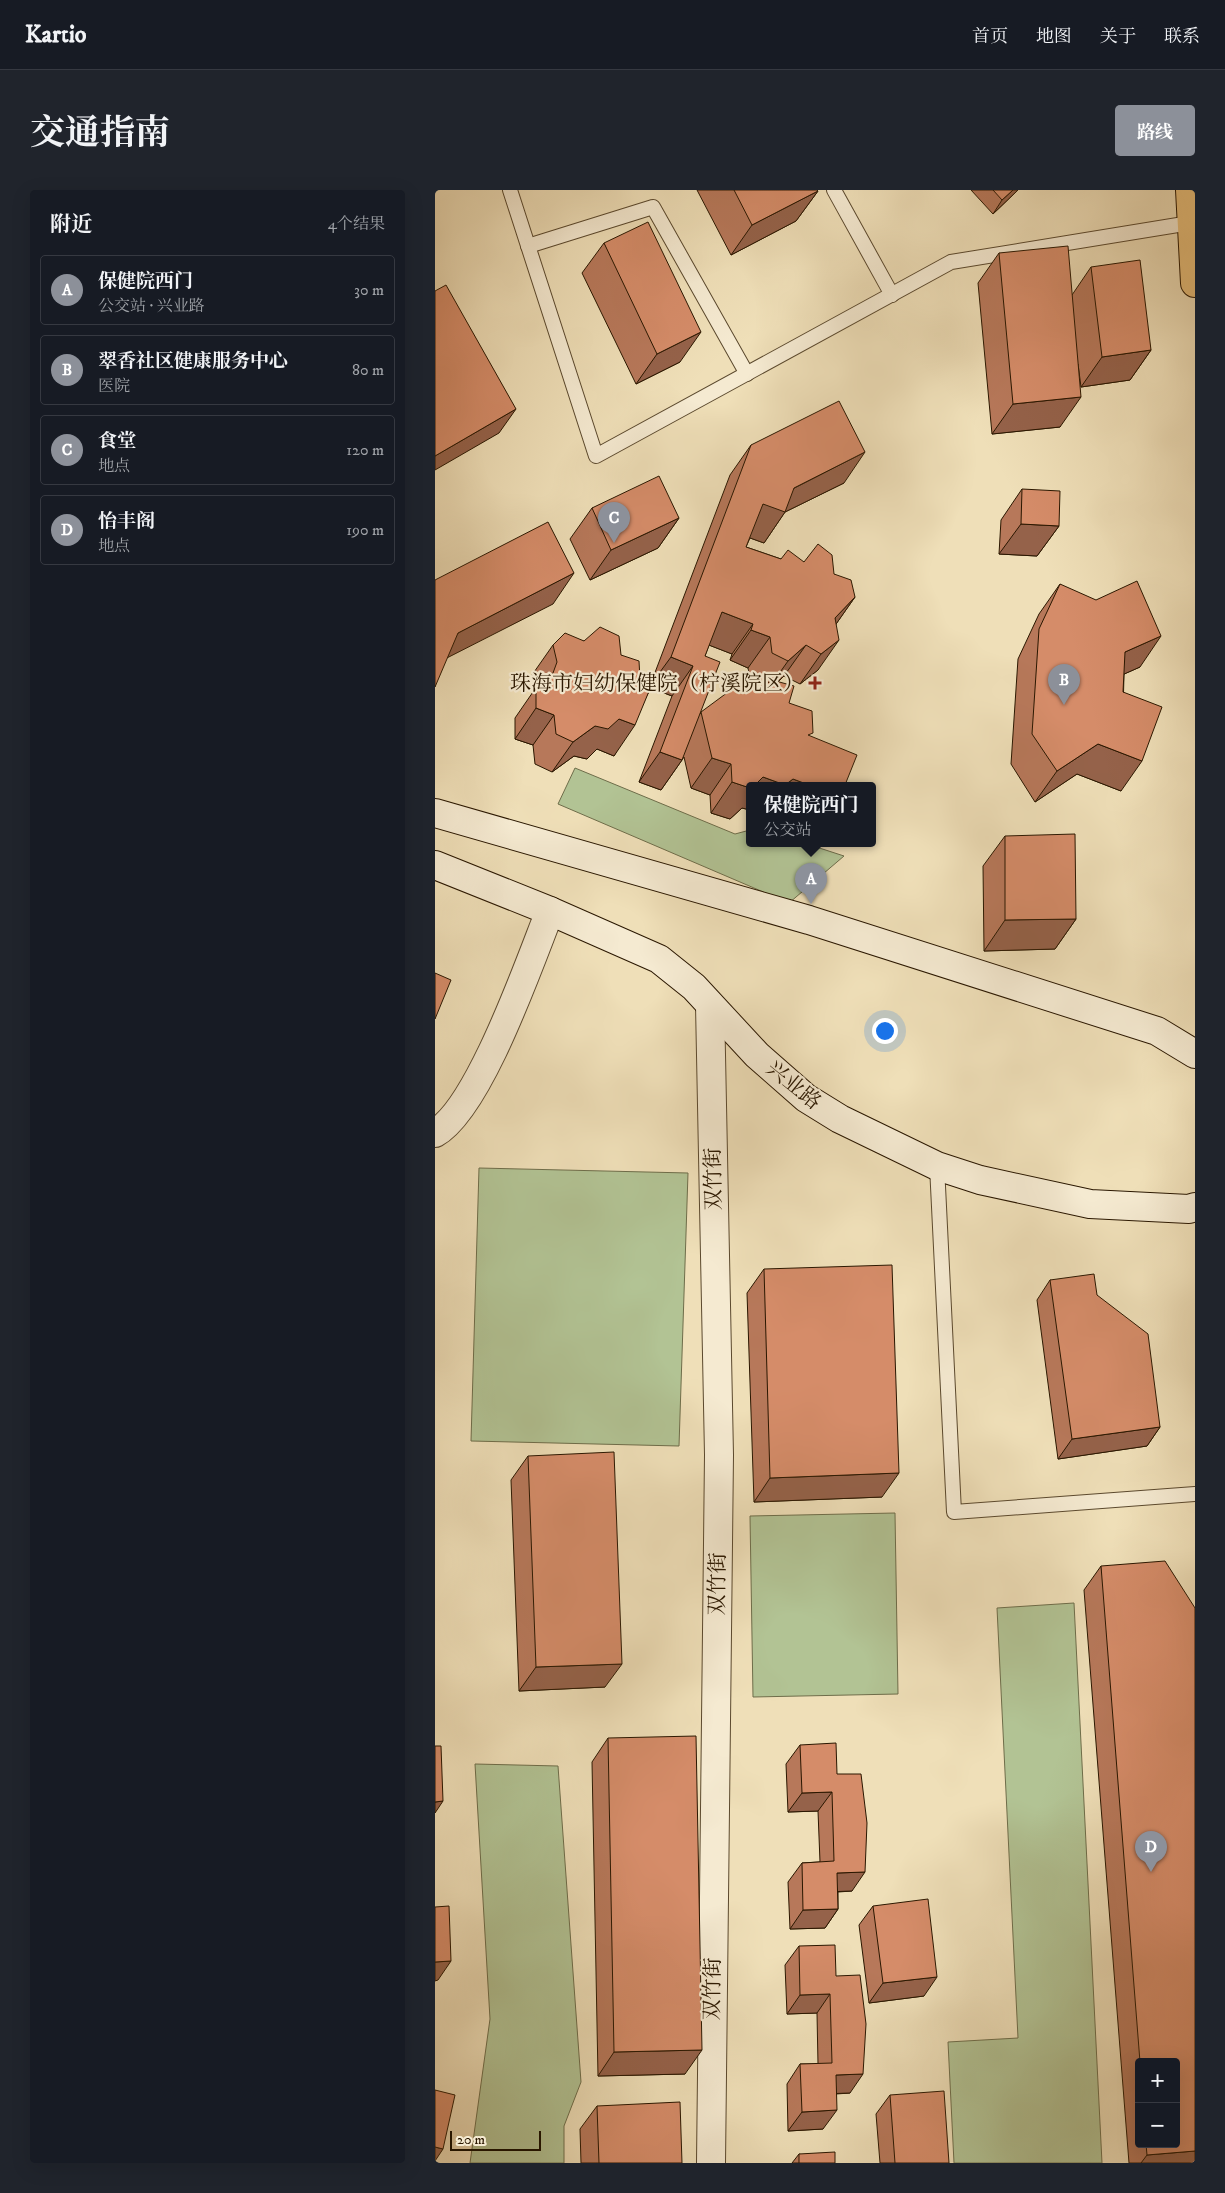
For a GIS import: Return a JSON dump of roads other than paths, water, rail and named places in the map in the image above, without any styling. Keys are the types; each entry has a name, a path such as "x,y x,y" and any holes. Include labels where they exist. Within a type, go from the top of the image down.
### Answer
{"main road":[{"path":"1190,190 1190,223 1195,283"},
{"path":"435,812 843,931 1157,1032 1195,1054"},
{"name":"兴业路","path":"435,865 551,911 659,959 677,972 757,1055 805,1098 840,1119 937,1166 996,1185 1090,1204 1193,1212"},
{"path":"435,1132 444,1128 476,1085 551,911"},
{"name":"双竹街","path":"709,1005 719,1455 711,2163"}],"lane":[{"path":"511,190 596,456 951,262 1190,223"},
{"path":"834,190 892,295"},
{"path":"528,246 653,207 747,374"},
{"path":"937,1166 954,1512 1195,1494"}],"place":[{"name":"食堂","path":"614,543"},
{"name":"珠海市妇幼保健院（柠溪院区）","path":"815,683"},
{"name":"翠香社区健康服务中心","path":"1064,705"},
{"name":"保健院西门","path":"811,904"},
{"name":"怡丰阁","path":"1151,1872"}]}
